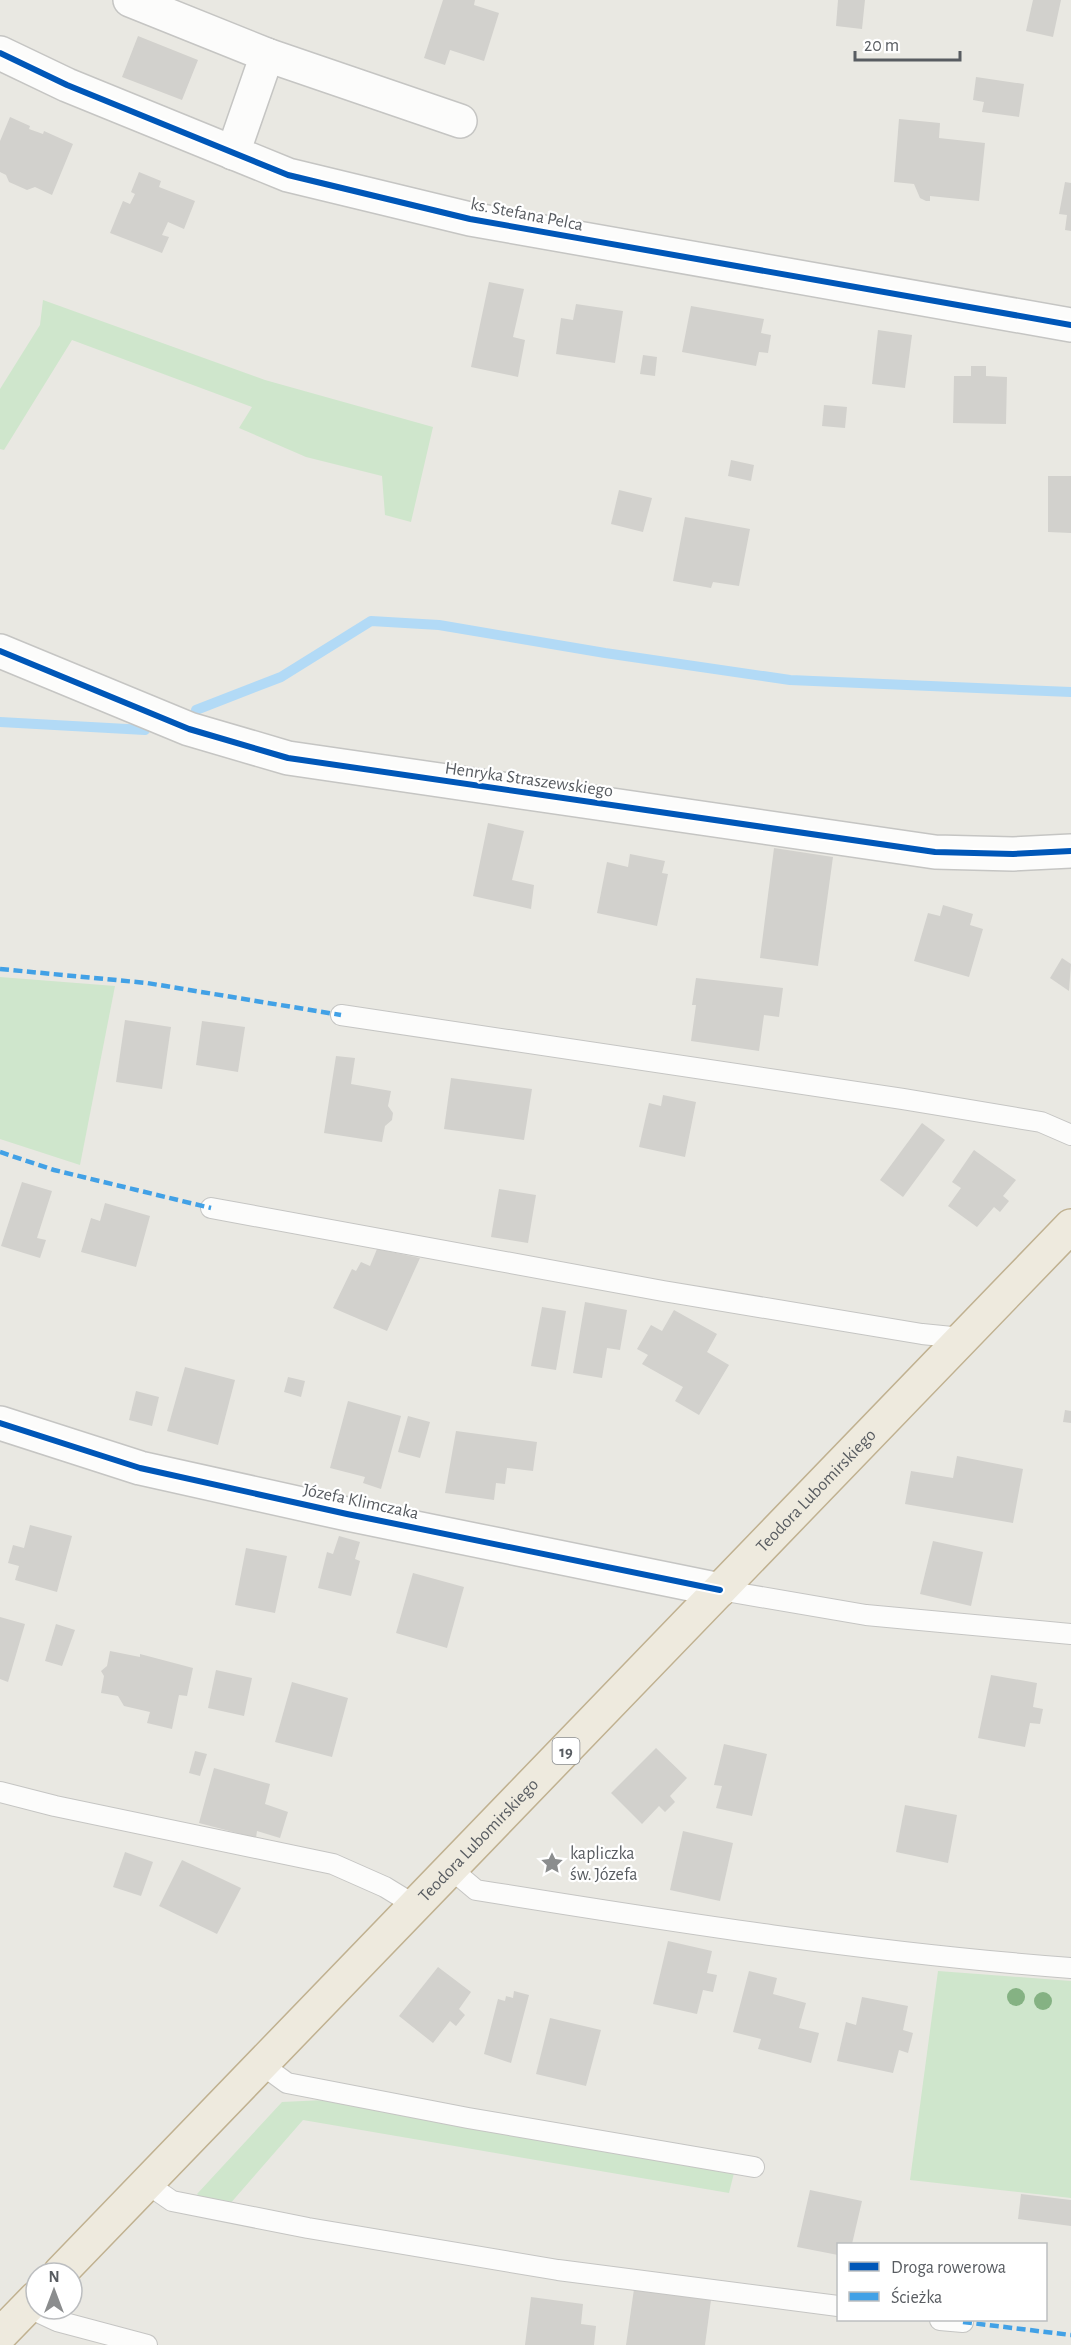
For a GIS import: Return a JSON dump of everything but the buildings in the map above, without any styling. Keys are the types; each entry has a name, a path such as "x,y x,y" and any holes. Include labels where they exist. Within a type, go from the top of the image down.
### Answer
{"highway":[{"name":"Teodora Lubomirskiego","path":"71,2261 1071,1226"},
{"path":"0,2335 24,2310"}],"street":[{"path":"130,0 267,55 460,121"},
{"name":"ks. Stefana Pelca","path":"0,53 67,85 288,175 470,219 1071,325"},
{"path":"233,153 267,55"},
{"name":"Henryka Straszewskiego","path":"0,651 189,729 288,758 935,852 1013,854 1071,850"},
{"name":"Józefa Klimczaka","path":"0,1423 152,1470 347,1514 720,1590"}],"lane":[{"path":"341,1015 984,1112 1041,1122 1071,1136"},
{"path":"211,1208 663,1291 922,1334 962,1338"},
{"path":"720,1590 866,1615 1071,1634"},
{"path":"0,1792 55,1806 333,1864 385,1887 416,1906"},
{"path":"452,1869 476,1890 683,1924 947,1959 1071,1968"},
{"path":"261,2064 287,2083 468,2118 754,2167"},
{"path":"146,2183 172,2201 309,2228 558,2270 837,2306"},
{"path":"57,2321 147,2345"},
{"path":"955,2321 963,2322"}],"green space":[{"path":"43,300 265,380 433,427 411,522 385,515 382,476 306,457 239,428 252,407 72,340 4,450 0,449 0,389 40,325"},
{"path":"0,977 115,986 80,1165 0,1139"},
{"path":"938,1971 1071,1981 1071,2198 910,2180"},
{"path":"324,2100 734,2173 729,2193 303,2120 229,2205 211,2205 197,2194 282,2102"}],"waterway":[{"path":"196,710 281,677 371,621 439,625 605,653 790,680 1071,692"},
{"path":"0,722 145,730"}],"marked path":[{"path":"0,969 147,983 341,1015"},
{"path":"0,1152 54,1170 211,1208"},
{"path":"963,2322 1071,2335"}],"cycle path":[{"path":"0,53 67,85 288,175 470,219 1071,325"},
{"path":"0,651 189,729 288,758 935,852 1013,854 1071,851"},
{"path":"0,1423 140,1468 347,1514 720,1590"}],"place":[{"name":"kapliczka św. Józefa","path":"552,1863"}]}
